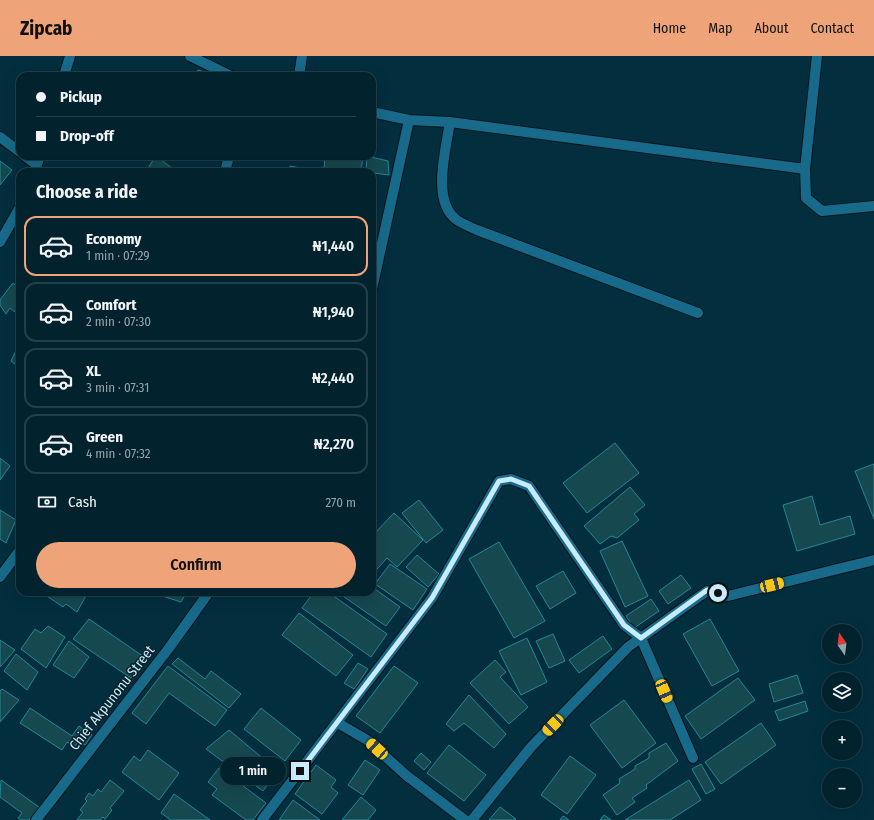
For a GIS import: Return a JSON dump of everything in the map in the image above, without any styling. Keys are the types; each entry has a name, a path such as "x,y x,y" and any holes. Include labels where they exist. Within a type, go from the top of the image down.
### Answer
{"street":[{"path":"65,72 70,56"},
{"path":"190,56 224,72"},
{"path":"300,72 302,56"},
{"path":"817,56 805,169 806,198 822,211 874,206"},
{"path":"376,113 409,120 450,122 805,169"},
{"path":"376,271 409,120"},
{"path":"450,122 442,188 445,205 456,220 477,230 698,313"},
{"path":"0,137 16,149"},
{"path":"0,242 16,214"},
{"path":"262,820 338,723 432,598 499,481 511,479 529,486 624,625 641,638 693,758"},
{"path":"0,577 16,555"},
{"path":"472,820 531,747 628,647 707,590 728,596 874,560"},
{"name":"Chief Akpunonu Street","path":"36,820 169,648 206,596"},
{"path":"338,723 367,740 407,776 465,820"}],"building":[{"path":"376,158 388,161 389,175 376,173 376,168 366,168 367,160 376,160"},
{"path":"153,160 161,160 172,168 148,168"},
{"path":"325,160 362,160 362,168 324,168"},
{"path":"0,161 12,170 0,185"},
{"path":"290,166 301,168 290,168"},
{"path":"13,283 16,286 16,313 10,308 6,314 0,305 0,300"},
{"path":"16,350 16,365 11,361"},
{"path":"615,443 639,473 587,513 563,483"},
{"path":"0,458 10,466 0,480"},
{"path":"874,464 874,519 855,471"},
{"path":"630,487 645,505 634,514 639,520 617,538 611,536 600,544 584,526"},
{"path":"812,496 820,525 850,516 855,534 797,551 783,505"},
{"path":"419,500 443,530 426,543 402,513"},
{"path":"0,510 16,520 6,543 0,539"},
{"path":"394,513 423,540 397,567 387,558 376,570 376,532"},
{"path":"622,541 648,596 625,607 600,551"},
{"path":"499,542 545,621 514,638 469,559"},
{"path":"417,555 439,574 428,587 406,567"},
{"path":"390,564 427,589 413,610 376,585"},
{"path":"563,571 576,593 550,609 536,586"},
{"path":"681,575 691,588 668,604 659,591"},
{"path":"376,590 400,607 386,626 343,596 376,596"},
{"path":"47,596 86,596 77,612 66,604 63,607"},
{"path":"162,596 185,596 181,602"},
{"path":"311,596 334,596 387,634 371,657 302,608"},
{"path":"651,599 659,611 634,628 626,616"},
{"path":"299,613 353,655 336,676 282,635"},
{"path":"89,619 144,657 131,678 73,639"},
{"path":"710,619 739,671 712,686 683,634"},
{"path":"48,626 65,637 46,668 21,649 35,629 41,633"},
{"path":"553,634 565,661 549,668 536,641"},
{"path":"603,636 612,649 579,673 569,660"},
{"path":"527,638 547,682 521,695 499,651"},
{"path":"0,640 15,650 0,667"},
{"path":"69,641 89,657 74,678 53,665"},
{"path":"16,654 38,672 27,690 4,671"},
{"path":"178,658 205,679 211,671 241,694 229,708 172,664"},
{"path":"495,660 506,672 500,677 528,707 509,724 470,683"},
{"path":"358,663 368,669 354,689 344,683"},
{"path":"168,666 227,710 215,726 169,693 146,724 132,713"},
{"path":"394,666 418,683 380,733 356,716"},
{"path":"797,675 803,693 774,702 769,684"},
{"path":"738,678 755,700 701,739 685,716"},
{"path":"2,689 19,700 0,722 0,691"},
{"path":"469,695 506,734 494,748 464,723 454,731 446,724"},
{"path":"624,700 656,743 622,768 590,725"},
{"path":"805,701 808,711 779,721 775,711"},
{"path":"30,708 72,736 79,726 92,735 85,745 79,741 74,747 67,742 62,750 20,723"},
{"path":"261,708 301,740 285,761 244,729"},
{"path":"761,723 776,745 721,784 705,762"},
{"path":"229,730 278,771 263,791 206,749"},
{"path":"666,743 678,761 646,785 647,788 632,798 635,802 617,815 603,795 620,783 619,779 635,769 635,766 649,758 649,753"},
{"path":"449,745 486,775 464,801 427,773"},
{"path":"148,750 179,773 159,800 122,772 134,756 140,761"},
{"path":"421,753 431,762 424,770 414,761"},
{"path":"570,756 596,775 567,814 541,795"},
{"path":"365,760 380,770 363,795 348,785"},
{"path":"701,764 715,789 706,794 692,769"},
{"path":"316,765 336,780 331,787 338,793 322,814 295,794"},
{"path":"219,768 266,803 253,820 246,820 212,795 217,789 208,782"},
{"path":"1,780 39,807 29,820 21,820 18,818 22,813 0,797"},
{"path":"110,780 124,791 110,808 112,810 105,819 103,817 100,820 77,820 83,812 80,810 87,801 85,799 89,793 93,796 98,789 101,792"},
{"path":"689,780 701,800 670,820 625,820"},
{"path":"174,794 210,820 171,820 161,813"},
{"path":"361,797 376,810 368,820 342,820"},
{"path":"293,800 320,820 279,820"},
{"path":"500,807 516,819 489,820"},
{"path":"604,815 611,820 600,820"},
{"path":"563,816 569,820 560,820"}],"route":[{"path":"300,771 432,598 499,481 511,479 529,486 624,625 641,638 707,590 718,593"}]}
